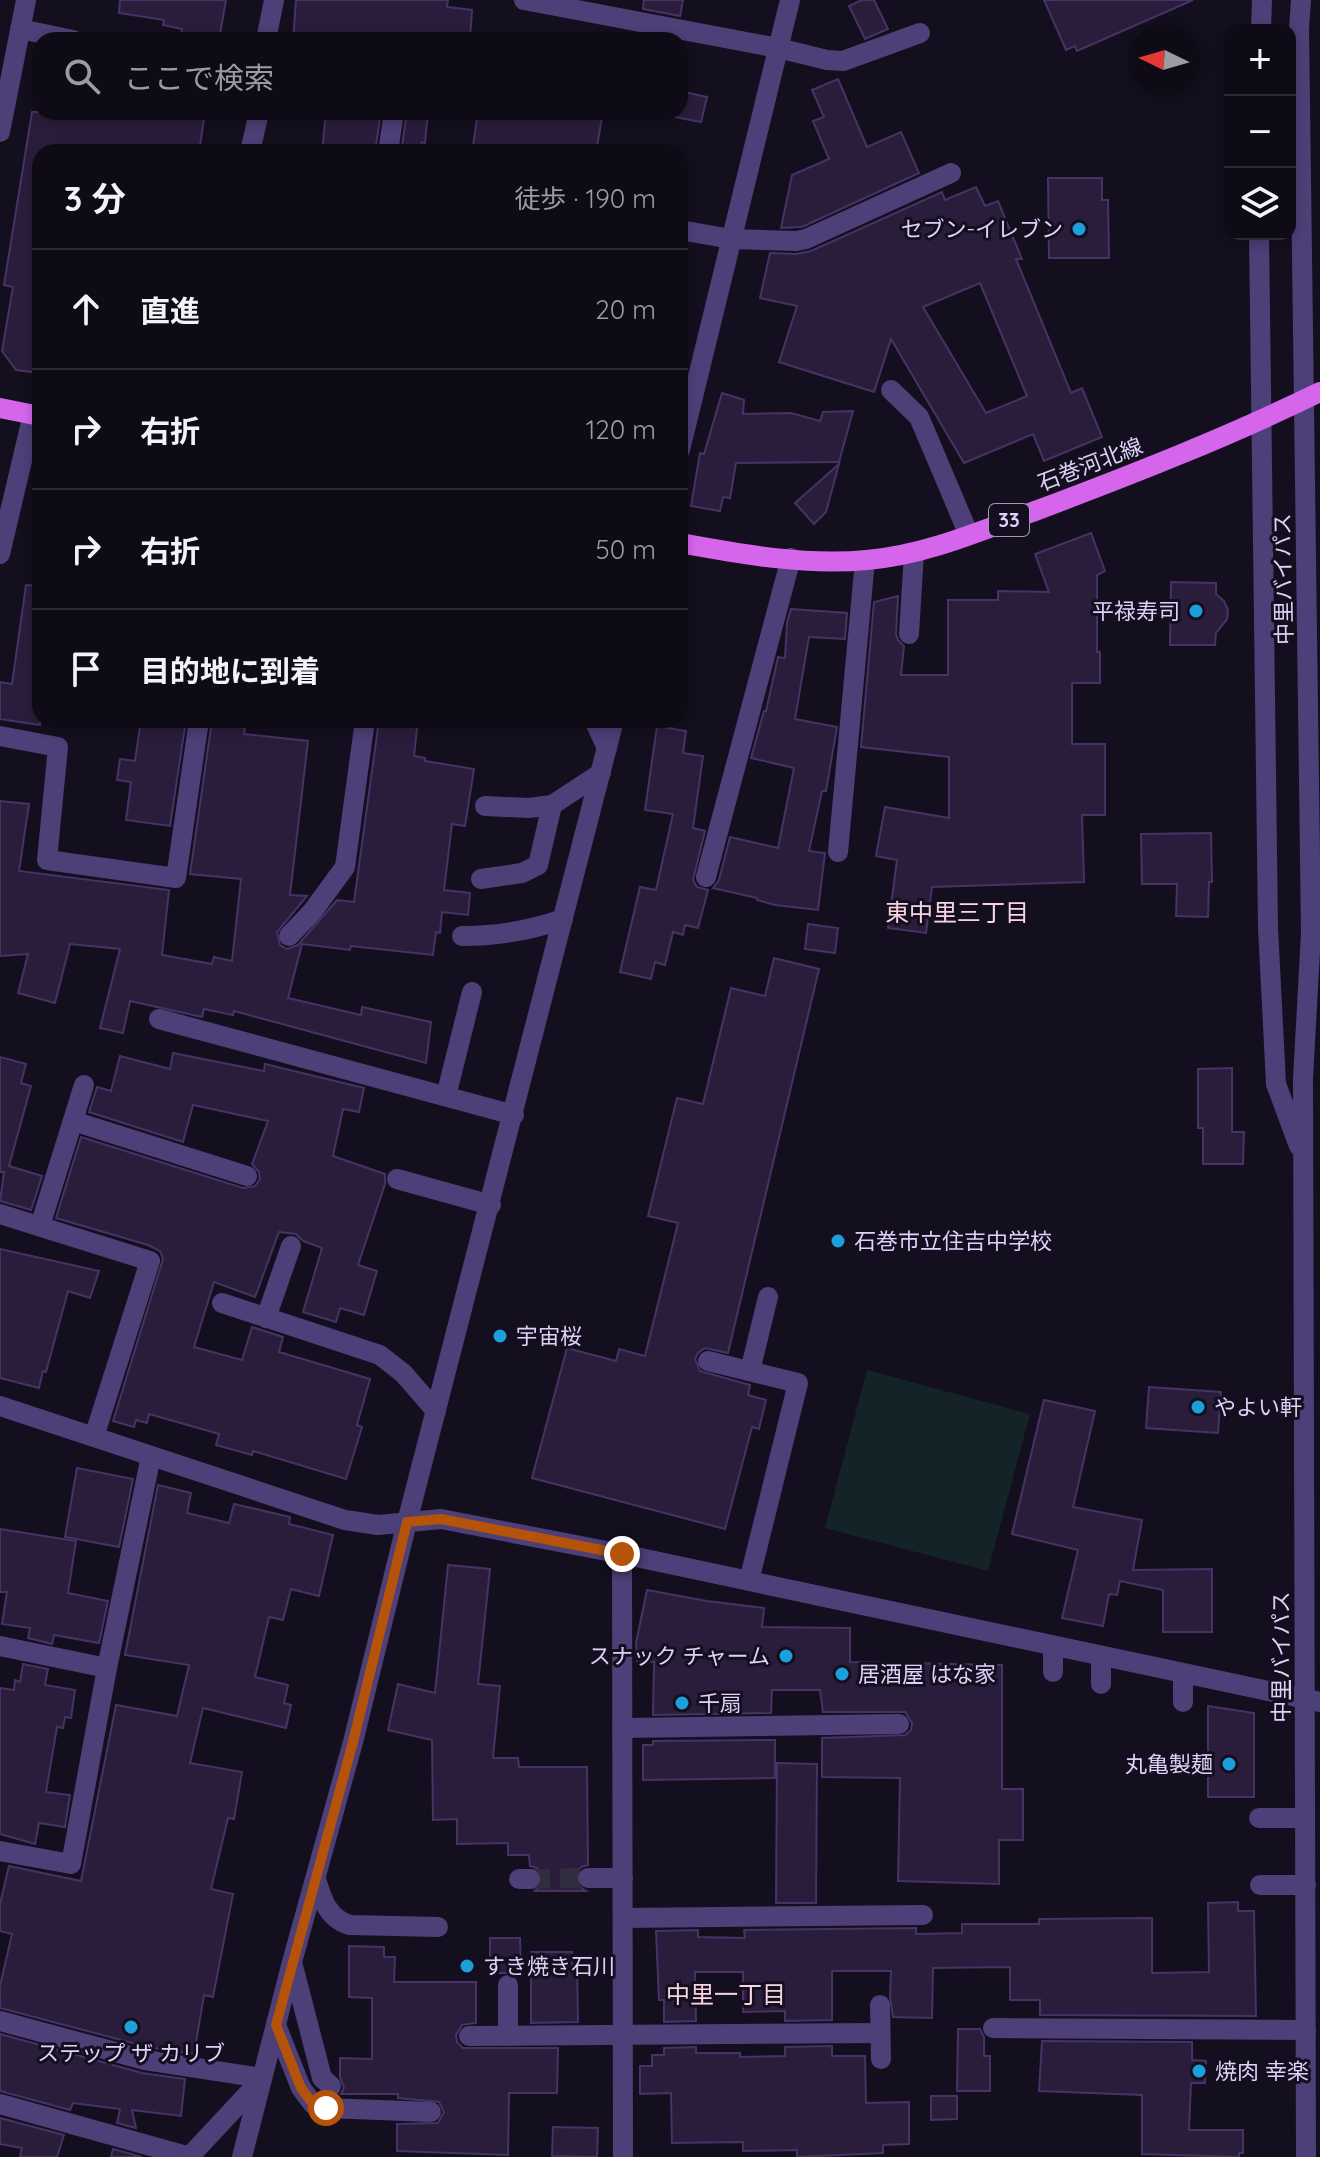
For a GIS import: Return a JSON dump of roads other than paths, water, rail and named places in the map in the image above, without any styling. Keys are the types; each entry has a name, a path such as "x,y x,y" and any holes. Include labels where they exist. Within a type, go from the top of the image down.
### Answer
{"main road":[{"name":"石巻河北線","path":"688,544 791,558 865,560 914,553 1185,453 1312,396"},
{"path":"0,408 32,414"}],"street":[{"path":"0,132 26,0"},
{"path":"268,32 274,0"},
{"path":"524,0 827,60 843,61 920,33"},
{"path":"688,417 790,0"},
{"path":"1261,24 1262,0"},
{"name":"中里バイパス","path":"1301,0 1299,29 1312,396 1314,687 1311,933 1303,1079 1312,1392 1312,1701 1305,1818 1313,1992 1306,2030 1306,2157"},
{"path":"20,29 34,32"},
{"path":"252,144 257,120"},
{"path":"389,144 393,120"},
{"path":"688,231 731,239 806,239 951,173"},
{"name":"中里バイパス","path":"1259,240 1268,928 1276,1084 1303,1157"},
{"path":"891,390 919,417 969,535"},
{"path":"0,554 32,430"},
{"path":"909,634 914,553"},
{"path":"706,877 791,558"},
{"path":"838,852 865,560"},
{"path":"0,736 58,747 47,860 176,878 198,728"},
{"path":"289,936 312,912 345,867 364,728"},
{"path":"598,728 607,748"},
{"path":"242,2157 353,1742 612,728"},
{"path":"485,806 529,808 552,805 601,773"},
{"path":"481,879 522,873 538,865 552,805"},
{"path":"462,936 498,936 531,930 563,919"},
{"path":"446,1096 472,992"},
{"path":"159,1019 514,1115"},
{"path":"40,1226 84,1085"},
{"path":"73,1121 247,1176"},
{"path":"397,1179 491,1205"},
{"path":"0,1214 150,1261 94,1437"},
{"path":"266,1318 291,1246"},
{"path":"750,1371 768,1297"},
{"path":"222,1303 380,1355 403,1373 436,1411"},
{"path":"708,1361 798,1383 749,1581"},
{"path":"0,1406 345,1520 378,1525 441,1519 622,1554 1312,1701"},
{"path":"0,1851 71,1864 151,1456"},
{"path":"622,1554 623,2157"},
{"path":"0,1646 107,1668"},
{"path":"1053,1646 1053,1672"},
{"path":"1101,1656 1101,1684"},
{"path":"1183,1674 1183,1702"},
{"path":"622,1728 899,1724"},
{"path":"1259,1818 1305,1818"},
{"path":"588,1878 623,1878"},
{"path":"316,1879 324,1905 340,1923 438,1927"},
{"path":"1260,1885 1306,1885"},
{"path":"623,1918 923,1915"},
{"path":"292,1962 322,2078 331,2086"},
{"path":"508,1985 508,2036"},
{"path":"880,2005 881,2059"},
{"path":"0,2021 145,2060 262,2078"},
{"path":"276,2025 301,2088 313,2104 326,2108 431,2112"},
{"path":"993,2028 1306,2030"},
{"path":"469,2036 880,2033"},
{"path":"0,2104 190,2157 262,2078"}],"tunnel":[{"path":"530,1879 588,1878"}],"place":[{"name":"セブン-イレブン","path":"1079,229"},
{"name":"平禄寿司","path":"1196,611"},
{"name":"石巻市立住吉中学校","path":"838,1241"},
{"name":"宇宙桜","path":"500,1336"},
{"name":"やよい軒","path":"1198,1407"},
{"name":"スナック チャーム","path":"786,1656"},
{"name":"居酒屋 はな家","path":"842,1674"},
{"name":"千扇","path":"682,1703"},
{"name":"丸亀製麺","path":"1229,1764"},
{"name":"すき焼き石川","path":"467,1966"},
{"name":"ステップ ザ カリブ","path":"131,2027"},
{"name":"焼肉 幸楽","path":"1199,2071"}],"district":[{"name":"東中里三丁目","path":"957,913"},
{"name":"中里一丁目","path":"726,1995"}]}
